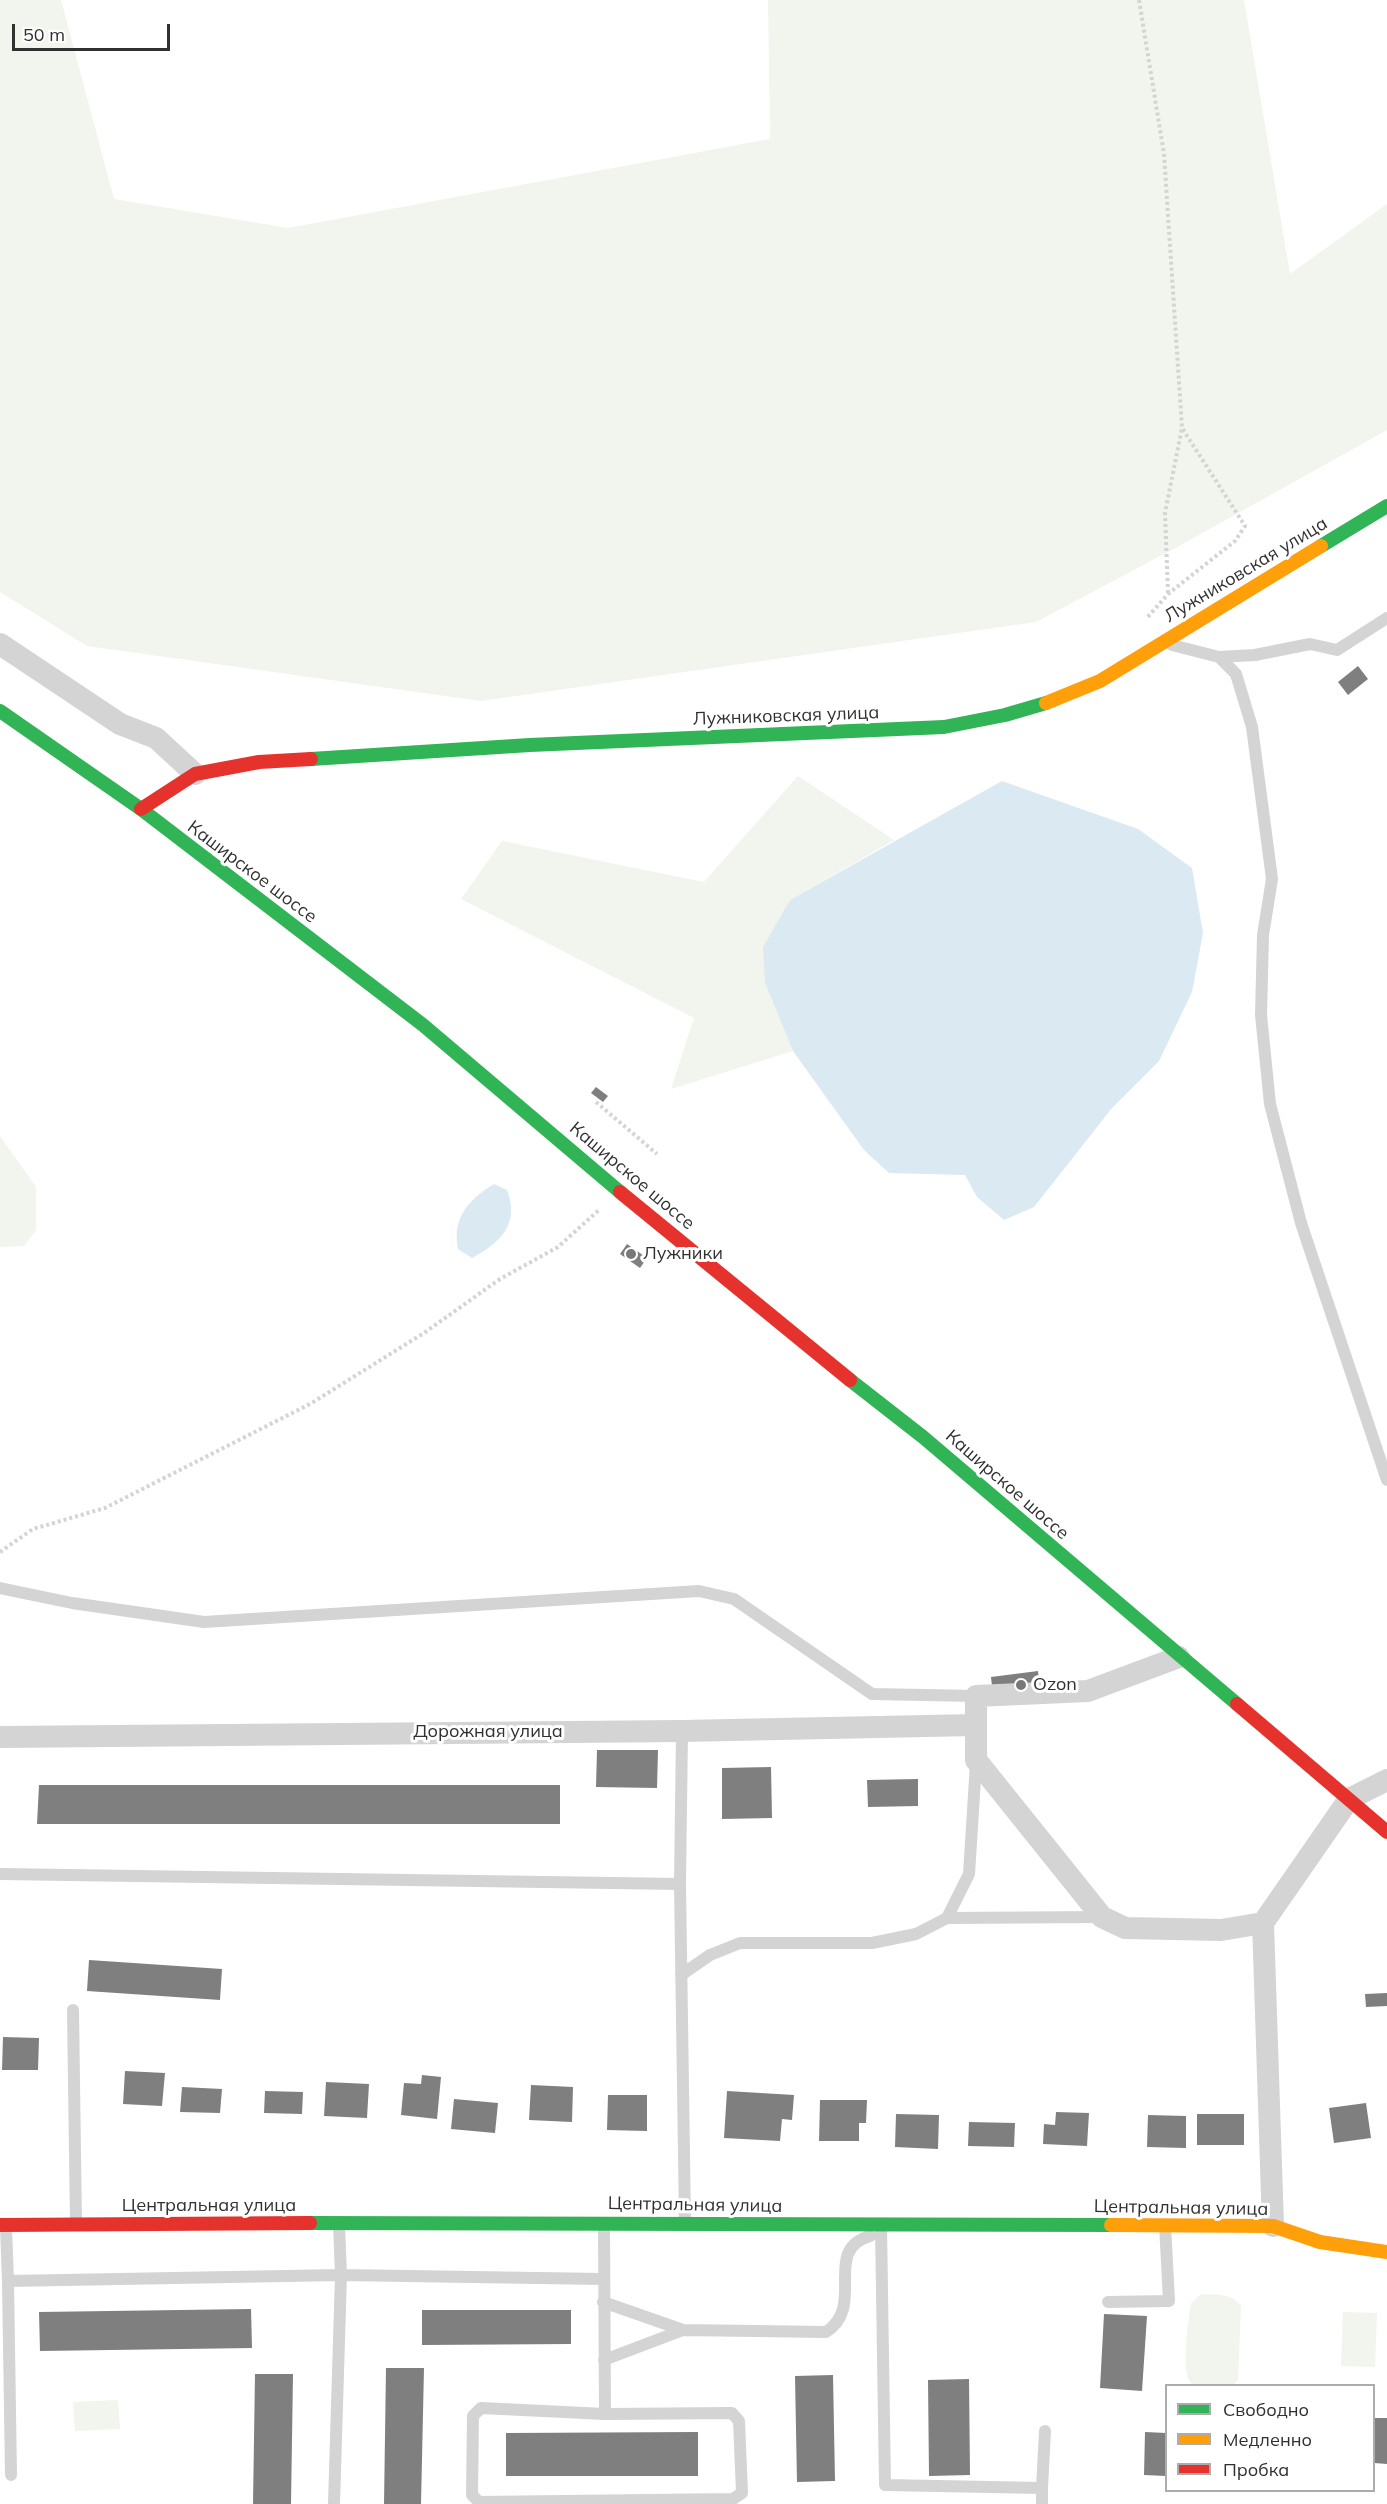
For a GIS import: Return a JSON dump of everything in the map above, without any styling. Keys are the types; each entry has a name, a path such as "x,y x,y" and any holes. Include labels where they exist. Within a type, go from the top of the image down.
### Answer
{"street":[{"name":"Лужниковская улица","path":"141,809 195,774 259,762 448,750 944,727 1003,718 1058,701 1100,681 1387,506"},
{"path":"0,644 120,724 156,738 195,774"},
{"name":"Каширское шоссе","path":"0,711 141,809 423,1025 784,1329 923,1437 1387,1832"},
{"path":"1179,1657 1088,1691 976,1696 976,1760 1102,1917 1125,1928 1221,1930 1263,1923"},
{"name":"Дорожная улица","path":"0,1737 682,1731 975,1725"},
{"path":"1273,2226 1263,1923 1349,1799 1387,1780"},
{"name":"Центральная улица","path":"3,2225 604,2222 882,2229 1165,2225 1273,2226 1320,2242 1387,2252"}],"lane":[{"path":"1162,642 1219,657 1255,655 1310,644 1337,650 1387,618"},
{"path":"1219,657 1236,674 1252,727 1267,825 1272,879 1263,935 1261,1015 1270,1104 1301,1223 1387,1480"},
{"path":"0,1587 72,1603 204,1622 699,1590 734,1599 872,1694 976,1696"},
{"path":"682,1731 680,1884 685,2223"},
{"path":"948,1918 969,1874 976,1760"},
{"path":"0,1874 680,1884"},
{"path":"681,1975 710,1955 740,1943 872,1943 916,1934 948,1918 1102,1917"},
{"path":"73,2010 76,2224"},
{"path":"604,2222 605,2414"},
{"path":"334,2504 341,2275 339,2223"},
{"path":"3,2225 8,2281 11,2475"},
{"path":"1108,2302 1168,2301 1165,2225"},
{"path":"603,2302 683,2330 826,2332 837,2325 843,2311 847,2252 855,2240 882,2229 885,2485 1042,2488"},
{"path":"8,2281 341,2275 603,2279"},
{"path":"604,2360 683,2330"},
{"path":"481,2408 605,2414 732,2413 739,2421 742,2493 733,2499 479,2502 472,2495 473,2416 481,2408"},
{"path":"1042,2504 1045,2431"}],"path":[{"path":"1139,0 1164,154 1182,428 1165,513 1168,594"},
{"path":"1145,621 1168,594 1235,541 1245,526 1182,428"},
{"path":"596,1102 657,1154"},
{"path":"0,1552 33,1529 105,1508 310,1404 424,1333 500,1279 558,1247 602,1208"}],"shaded area":[{"path":"0,0 61,0 114,199 288,228 770,139 768,0 1244,0 1290,274 1387,204 1387,430 1181,545 1036,622 481,701 87,646 0,592"},
{"path":"798,776 894,840 790,900 765,983 793,1051 671,1089 694,1018 461,899 502,841 704,882"},
{"path":"1002,781 1138,829 1192,868 1203,933 1192,992 1159,1061 1112,1108 1034,1207 1004,1220 977,1197 965,1175 889,1173 864,1150 793,1051 765,983 763,947 790,900"},
{"path":"0,1136 36,1187 36,1230 24,1246 0,1247"},
{"path":"494,1184 507,1190 511,1213 509,1222 505,1231 492,1245 472,1258 458,1249 457,1228 470,1203"},
{"path":"1201,2294 1218,2295 1229,2297 1241,2306 1238,2380 1234,2384 1191,2383 1186,2368 1186,2345 1191,2303"},
{"path":"1343,2312 1377,2313 1375,2367 1341,2366"},
{"path":"118,2400 120,2429 75,2431 73,2402"}],"building":[{"path":"1358,666 1368,679 1348,695 1338,682"},
{"path":"596,1087 608,1096 603,1102 591,1093"},
{"path":"627,1244 647,1258 640,1268 620,1254"},
{"path":"1038,1671 1040,1690 993,1695 991,1677"},
{"path":"597,1750 658,1750 657,1788 596,1787"},
{"path":"771,1767 772,1818 722,1819 722,1768"},
{"path":"918,1779 918,1806 868,1807 867,1780"},
{"path":"39,1785 560,1785 560,1824 37,1824"},
{"path":"89,1960 222,1969 220,2000 87,1991"},
{"path":"1387,1993 1387,2006 1366,2007 1365,1994"},
{"path":"3,2037 39,2038 38,2070 2,2070"},
{"path":"125,2071 165,2073 162,2106 123,2104"},
{"path":"422,2075 441,2077 437,2119 401,2115 404,2083 421,2084"},
{"path":"326,2082 369,2084 367,2118 324,2116"},
{"path":"531,2085 573,2087 572,2122 529,2120"},
{"path":"182,2087 222,2089 220,2113 180,2112"},
{"path":"265,2091 303,2092 302,2114 264,2113"},
{"path":"727,2091 794,2095 792,2120 782,2119 780,2141 724,2138"},
{"path":"608,2095 647,2095 647,2131 607,2130"},
{"path":"454,2099 498,2103 495,2133 451,2129"},
{"path":"820,2100 867,2100 866,2123 859,2123 859,2141 819,2141"},
{"path":"1366,2103 1371,2138 1334,2143 1329,2108"},
{"path":"1056,2112 1089,2113 1087,2146 1043,2144 1044,2124 1055,2125"},
{"path":"896,2114 939,2115 938,2149 895,2147"},
{"path":"1197,2114 1244,2114 1244,2145 1197,2145"},
{"path":"1148,2115 1186,2116 1186,2148 1147,2147"},
{"path":"969,2122 1015,2123 1014,2147 968,2146"},
{"path":"251,2309 252,2348 40,2351 39,2312"},
{"path":"422,2310 571,2310 571,2344 422,2345"},
{"path":"1104,2314 1147,2316 1142,2391 1100,2388"},
{"path":"386,2368 424,2368 421,2504 384,2504"},
{"path":"255,2374 293,2374 291,2504 253,2504"},
{"path":"833,2375 835,2481 797,2482 795,2376"},
{"path":"969,2379 970,2475 929,2476 928,2380"},
{"path":"1375,2418 1387,2418 1387,2464 1375,2463"},
{"path":"698,2432 698,2476 506,2476 506,2433"},
{"path":"1145,2432 1165,2433 1165,2476 1144,2475"}],"traffic: fast":[{"path":"1321,546 1387,506"},
{"path":"311,759 530,745 944,727 1005,715 1046,703"},
{"path":"0,711 141,809 423,1025 620,1192"},
{"path":"850,1380 923,1437 1237,1704"},
{"path":"310,2223 1111,2225"}],"traffic: slow":[{"path":"1046,703 1100,681 1321,546"},
{"path":"1111,2225 1273,2226 1320,2242 1387,2252"}],"traffic: jam":[{"path":"141,809 195,774 259,762 311,759"},
{"path":"620,1192 850,1380"},
{"path":"1237,1704 1387,1832"},
{"path":"0,2225 310,2223"}],"place":[{"name":"Лужники","path":"631,1254"},
{"name":"Ozon","path":"1021,1685"}]}
